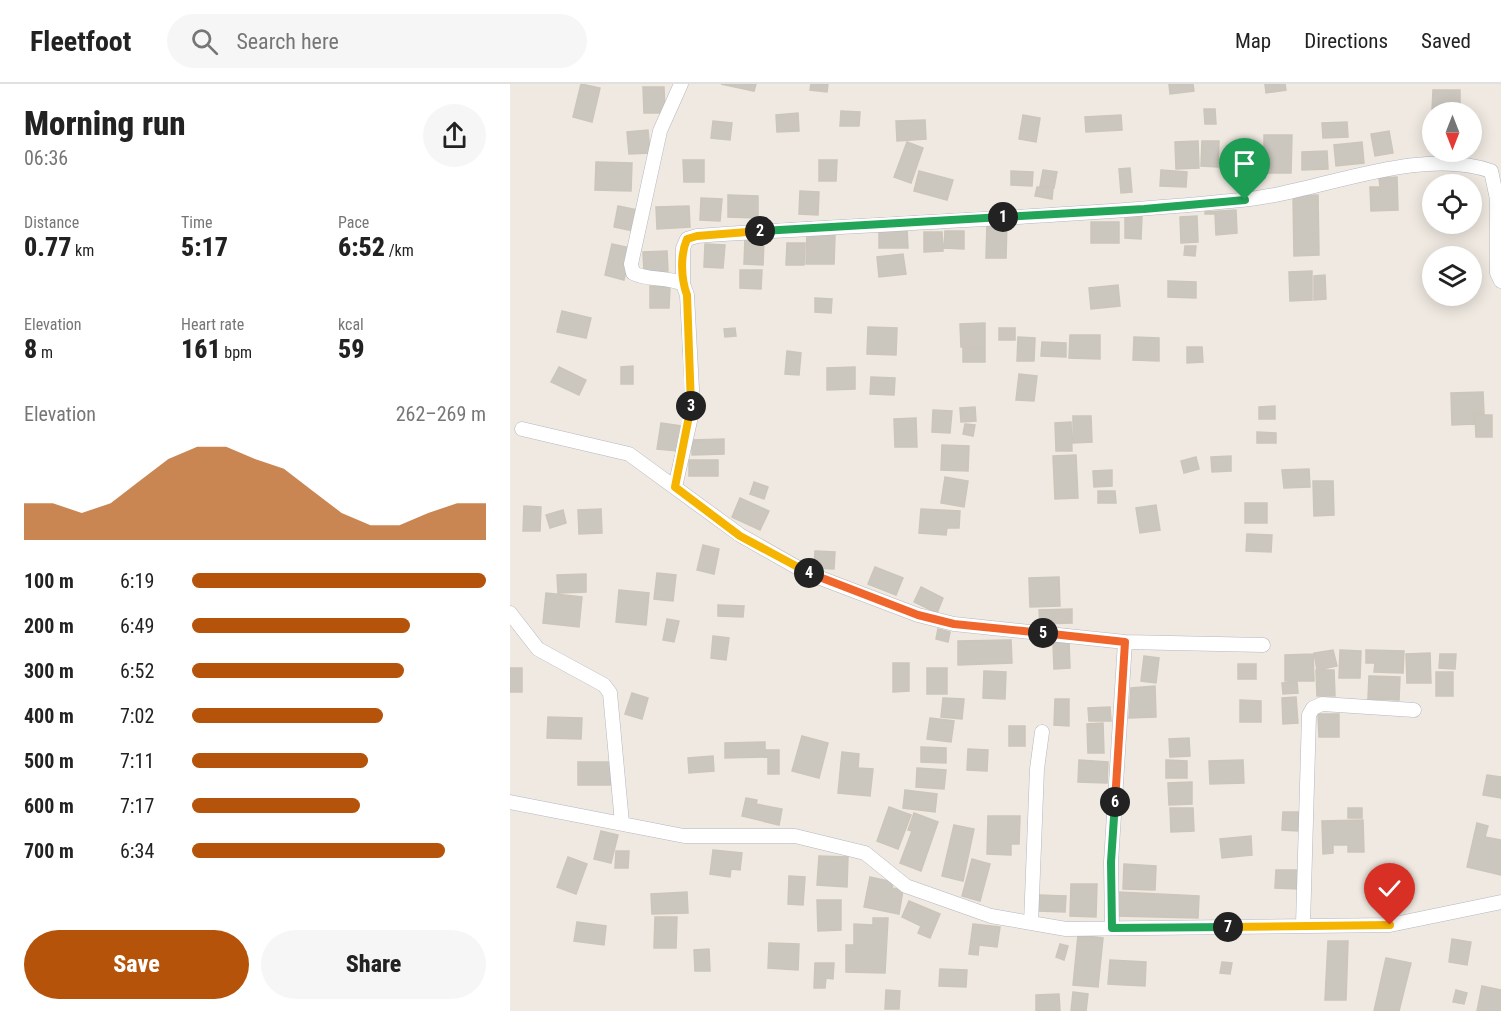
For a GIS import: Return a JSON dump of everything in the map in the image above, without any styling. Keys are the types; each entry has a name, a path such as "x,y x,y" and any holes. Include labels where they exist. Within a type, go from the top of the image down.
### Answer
{"street":[{"path":"681,84 660,131 631,264 633,273 640,277 677,280 683,284"},
{"path":"675,487 690,421 692,388 687,295 683,284 683,248 687,239 697,236 1144,209 1245,200 1424,163 1478,166 1491,171 1497,199 1497,273 1501,281"},
{"path":"522,429 630,454 740,536 807,573 918,615 954,624 1125,642 1263,645"},
{"path":"510,613 538,649 604,685 610,693 622,823"},
{"path":"1112,928 1111,862 1125,642"},
{"path":"1303,925 1309,715 1313,708 1322,704 1414,710"},
{"path":"1031,923 1036,769 1042,732"},
{"path":"510,802 684,836 795,836 866,853 906,886 991,916 1066,929 1390,925 1501,902"}],"building":[{"path":"581,84 600,88 592,122 573,117"},
{"path":"721,84 756,84 754,91"},
{"path":"811,84 828,84 827,92 810,90"},
{"path":"1169,84 1193,84 1194,91 1170,94"},
{"path":"1265,84 1285,84 1286,90 1266,93"},
{"path":"643,87 664,87 665,113 644,113"},
{"path":"1433,90 1460,90 1460,102 1432,102"},
{"path":"1204,109 1215,109 1216,124 1205,124"},
{"path":"841,111 860,112 859,126 840,126"},
{"path":"798,113 799,131 777,132 776,115"},
{"path":"1023,115 1040,118 1036,142 1019,139"},
{"path":"1121,115 1122,130 1086,132 1085,117"},
{"path":"925,120 926,139 897,141 896,121"},
{"path":"713,121 732,123 730,140 711,138"},
{"path":"1347,122 1348,137 1323,138 1322,123"},
{"path":"648,130 650,153 629,154 627,132"},
{"path":"1389,131 1393,153 1375,156 1371,134"},
{"path":"1264,135 1292,135 1291,173 1265,173 1265,178 1228,178 1228,160 1264,160"},
{"path":"1198,141 1199,168 1176,169 1175,142"},
{"path":"1202,141 1219,141 1218,167 1201,166"},
{"path":"907,142 923,148 911,183 894,177"},
{"path":"1362,142 1364,163 1336,166 1334,145"},
{"path":"1327,151 1328,169 1302,170 1302,152"},
{"path":"683,160 704,160 704,182 684,182"},
{"path":"819,160 837,160 836,181 819,181"},
{"path":"596,162 632,163 631,191 595,190"},
{"path":"1130,168 1132,192 1121,193 1119,169"},
{"path":"1043,170 1057,172 1054,188 1040,186"},
{"path":"1161,170 1187,172 1186,187 1160,186"},
{"path":"919,171 953,180 947,200 914,191"},
{"path":"1011,171 1033,172 1032,186 1011,185"},
{"path":"1397,177 1398,210 1371,211 1370,187 1380,187 1379,178"},
{"path":"1037,187 1053,189 1052,199 1035,196"},
{"path":"800,191 819,192 818,215 799,214"},
{"path":"728,195 758,196 758,218 728,217"},
{"path":"1318,195 1319,255 1294,256 1293,196"},
{"path":"701,198 722,199 720,221 700,220"},
{"path":"618,206 638,210 634,231 614,227"},
{"path":"689,206 690,227 657,229 656,207"},
{"path":"1236,210 1237,233 1216,235 1215,214 1205,214 1205,212"},
{"path":"1125,215 1142,216 1141,239 1125,238"},
{"path":"1197,216 1198,242 1181,243 1180,217"},
{"path":"987,221 1007,221 1006,258 986,258"},
{"path":"1091,222 1119,222 1119,243 1091,243"},
{"path":"907,228 908,248 879,248 879,229"},
{"path":"945,231 964,231 964,249 944,248"},
{"path":"924,232 942,232 943,251 924,252"},
{"path":"807,234 835,235 834,264 806,264"},
{"path":"745,238 764,239 763,265 744,264"},
{"path":"787,243 805,243 804,265 786,265"},
{"path":"612,244 631,248 624,280 605,275"},
{"path":"705,244 725,245 723,268 704,267"},
{"path":"1185,246 1196,246 1195,256 1184,255"},
{"path":"667,251 668,271 644,272 643,252"},
{"path":"903,254 906,274 879,277 877,257"},
{"path":"740,270 762,270 761,289 740,288"},
{"path":"1312,271 1312,300 1290,301 1289,272"},
{"path":"1325,275 1326,299 1314,300 1314,276"},
{"path":"1168,281 1196,282 1196,298 1168,297"},
{"path":"1118,285 1120,306 1091,309 1089,288"},
{"path":"650,286 670,287 669,308 650,308"},
{"path":"815,298 832,299 831,313 815,312"},
{"path":"562,311 591,318 586,338 557,332"},
{"path":"985,323 985,347 961,347 960,324"},
{"path":"868,327 897,328 896,355 867,354"},
{"path":"735,328 736,336 725,337 724,329"},
{"path":"999,328 1015,328 1015,340 999,340"},
{"path":"1070,335 1100,335 1100,359 1069,358"},
{"path":"1018,337 1035,338 1034,361 1017,361"},
{"path":"1134,337 1159,338 1159,361 1133,360"},
{"path":"1042,342 1066,343 1066,357 1041,356"},
{"path":"1187,347 1202,347 1203,362 1187,363"},
{"path":"963,348 985,348 985,362 963,362"},
{"path":"787,351 801,353 799,375 785,374"},
{"path":"633,366 633,384 621,384 621,367"},
{"path":"559,367 586,380 579,395 551,382"},
{"path":"855,367 855,389 827,390 827,368"},
{"path":"1019,374 1037,376 1034,401 1016,400"},
{"path":"871,377 895,378 894,395 870,394"},
{"path":"1483,392 1484,414 1474,414 1474,424 1452,425 1451,393"},
{"path":"1275,406 1275,419 1259,419 1259,407"},
{"path":"975,407 976,421 961,422 960,408"},
{"path":"933,410 952,411 950,433 932,432"},
{"path":"1475,415 1492,415 1492,437 1476,437"},
{"path":"1073,416 1091,416 1092,442 1073,443"},
{"path":"916,418 917,447 895,447 894,419"},
{"path":"1071,422 1072,451 1056,451 1055,423"},
{"path":"661,423 681,426 678,451 657,449"},
{"path":"965,424 975,425 973,436 963,434"},
{"path":"1257,432 1276,433 1276,443 1257,443"},
{"path":"724,439 724,454 692,455 692,440"},
{"path":"942,445 969,446 968,471 941,470"},
{"path":"1076,455 1078,498 1055,499 1053,456"},
{"path":"1231,456 1231,471 1212,472 1211,457"},
{"path":"1196,457 1199,469 1184,473 1181,461"},
{"path":"689,460 718,460 718,476 689,476"},
{"path":"1309,469 1310,487 1284,488 1282,470"},
{"path":"1112,470 1112,486 1094,487 1093,471"},
{"path":"945,477 968,481 964,507 941,503"},
{"path":"1313,481 1333,481 1334,515 1314,516"},
{"path":"754,482 768,487 764,499 750,494"},
{"path":"1098,491 1115,491 1116,503 1098,503"},
{"path":"740,498 769,511 760,530 732,517"},
{"path":"1245,503 1267,503 1267,523 1245,523"},
{"path":"1156,505 1160,530 1140,533 1136,508"},
{"path":"524,506 541,507 540,531 523,531"},
{"path":"601,509 602,533 579,534 578,510"},
{"path":"921,509 960,511 959,528 947,528 946,535 919,533"},
{"path":"563,510 566,523 550,528 546,515"},
{"path":"1247,534 1272,535 1271,552 1246,551"},
{"path":"703,545 719,549 714,574 697,570"},
{"path":"815,551 835,552 834,569 814,568"},
{"path":"875,567 903,578 896,595 868,584"},
{"path":"657,573 676,575 673,601 654,599"},
{"path":"586,574 586,592 558,593 557,575"},
{"path":"1059,577 1060,606 1030,607 1029,578"},
{"path":"921,587 943,598 937,613 914,602"},
{"path":"619,590 649,593 646,625 616,622"},
{"path":"546,593 582,597 579,627 543,623"},
{"path":"718,605 744,606 743,617 718,616"},
{"path":"1072,609 1072,623 1040,624 1039,610"},
{"path":"667,619 679,621 674,642 663,640"},
{"path":"938,629 950,632 948,642 936,639"},
{"path":"713,636 729,638 726,660 711,658"},
{"path":"1011,640 1012,663 958,665 958,641"},
{"path":"1069,641 1070,668 1054,669 1053,642"},
{"path":"1333,650 1337,666 1317,670 1314,653"},
{"path":"1340,650 1361,651 1360,678 1339,678"},
{"path":"1366,650 1404,651 1403,673 1374,672 1375,663 1366,663"},
{"path":"1430,653 1431,683 1407,683 1406,654"},
{"path":"1313,654 1314,681 1285,681 1285,655"},
{"path":"1440,654 1456,654 1455,669 1439,668"},
{"path":"1144,656 1159,658 1156,683 1141,681"},
{"path":"893,663 909,663 909,691 893,692"},
{"path":"1238,664 1256,664 1256,679 1238,679"},
{"path":"510,668 522,668 522,692 510,692"},
{"path":"927,668 947,668 947,694 927,694"},
{"path":"1316,670 1334,670 1335,696 1317,696"},
{"path":"984,671 1006,672 1005,699 983,698"},
{"path":"1436,672 1453,672 1453,696 1436,696"},
{"path":"1369,676 1400,677 1399,700 1368,699"},
{"path":"1297,682 1298,693 1283,694 1282,683"},
{"path":"1155,686 1156,717 1129,718 1131,688"},
{"path":"632,693 648,698 642,719 625,714"},
{"path":"1296,697 1298,723 1283,724 1282,698"},
{"path":"943,698 964,699 962,719 941,717"},
{"path":"1055,699 1069,699 1069,726 1054,725"},
{"path":"1240,700 1261,701 1261,722 1240,722"},
{"path":"1110,707 1111,721 1089,721 1088,708"},
{"path":"1318,714 1339,714 1339,737 1319,737"},
{"path":"548,717 582,718 581,739 547,738"},
{"path":"930,718 954,721 951,742 927,739"},
{"path":"1103,723 1104,753 1088,753 1087,724"},
{"path":"1009,726 1025,726 1025,746 1009,746"},
{"path":"802,736 828,743 819,778 792,771"},
{"path":"1189,738 1190,756 1170,757 1169,739"},
{"path":"765,742 765,750 779,750 779,774 768,774 768,757 725,758 725,743"},
{"path":"921,747 946,748 946,763 921,762"},
{"path":"968,749 988,750 987,771 967,770"},
{"path":"842,752 859,754 858,768 873,769 870,796 838,793"},
{"path":"713,756 714,771 689,773 688,758"},
{"path":"1079,760 1108,762 1107,783 1078,782"},
{"path":"1166,760 1187,761 1187,778 1166,778"},
{"path":"1243,760 1244,783 1210,784 1209,761"},
{"path":"578,762 611,762 611,785 578,785"},
{"path":"917,768 946,770 944,789 916,787"},
{"path":"1487,775 1501,777 1501,798 1483,795"},
{"path":"1192,782 1192,804 1169,805 1168,783"},
{"path":"905,790 937,794 935,812 903,808"},
{"path":"746,798 757,800 756,804 782,809 779,825 742,816"},
{"path":"889,807 911,815 898,849 877,841"},
{"path":"1170,808 1193,808 1194,831 1171,832"},
{"path":"1348,808 1362,808 1362,818 1348,818"},
{"path":"1283,812 1299,812 1298,831 1282,830"},
{"path":"914,813 938,822 921,871 900,863 912,831 908,830"},
{"path":"988,816 1020,816 1019,844 1011,844 1011,855 987,854"},
{"path":"1363,820 1364,852 1348,852 1348,845 1333,845 1333,853 1323,854 1322,821"},
{"path":"1477,823 1488,826 1485,837 1501,840 1501,875 1467,867"},
{"path":"954,825 974,829 963,881 942,876"},
{"path":"601,831 618,835 611,863 594,859"},
{"path":"1251,836 1252,855 1222,858 1220,839"},
{"path":"713,850 742,853 740,870 731,869 730,877 710,874"},
{"path":"616,851 629,851 628,868 615,868"},
{"path":"819,856 848,857 847,887 817,885"},
{"path":"568,857 587,864 576,894 557,887"},
{"path":"972,859 990,864 980,901 962,896"},
{"path":"1124,864 1156,866 1155,890 1123,889"},
{"path":"1276,870 1300,870 1299,889 1275,888"},
{"path":"789,876 805,877 803,905 788,904"},
{"path":"870,877 893,882 892,888 903,890 899,914 864,907"},
{"path":"1071,884 1097,884 1096,917 1070,916"},
{"path":"687,892 688,913 652,914 651,894"},
{"path":"1118,892 1199,896 1198,918 1117,916"},
{"path":"1038,895 1066,896 1065,912 1038,911"},
{"path":"817,900 841,900 841,930 818,931"},
{"path":"909,901 940,914 930,938 918,933 921,926 902,917"},
{"path":"655,917 677,917 676,948 654,948"},
{"path":"873,918 888,918 885,973 846,972 846,945 854,945 854,924 873,925"},
{"path":"577,922 606,926 604,945 574,941"},
{"path":"973,924 1000,927 997,947 979,945 978,955 969,954"},
{"path":"1078,935 1103,938 1098,987 1073,985"},
{"path":"1452,939 1471,942 1467,965 1449,962"},
{"path":"1328,941 1348,941 1346,1000 1325,1000"},
{"path":"769,943 799,944 798,970 768,968"},
{"path":"1060,944 1068,946 1064,960 1056,957"},
{"path":"709,949 710,971 695,971 694,950"},
{"path":"1386,958 1411,963 1399,1011 1374,1011"},
{"path":"1110,960 1146,962 1145,986 1108,984"},
{"path":"1222,962 1232,963 1230,974 1220,973"},
{"path":"815,963 834,963 833,979 826,978 825,988 814,988"},
{"path":"940,969 967,970 966,987 939,986"},
{"path":"1482,986 1501,990 1501,1011 1477,1011"},
{"path":"886,990 900,991 899,1009 885,1009"},
{"path":"1456,990 1467,993 1464,1004 1453,1002"},
{"path":"1073,992 1088,994 1086,1011 1071,1011"},
{"path":"1059,994 1060,1011 1036,1011 1036,995"}],"route":[{"path":"1245,200 1144,209 806,228 697,236 687,239 683,248 683,284 687,295 692,388 690,421 675,487 740,536 807,573 918,615 954,624 1125,642 1111,862 1112,928 1390,925"}]}
